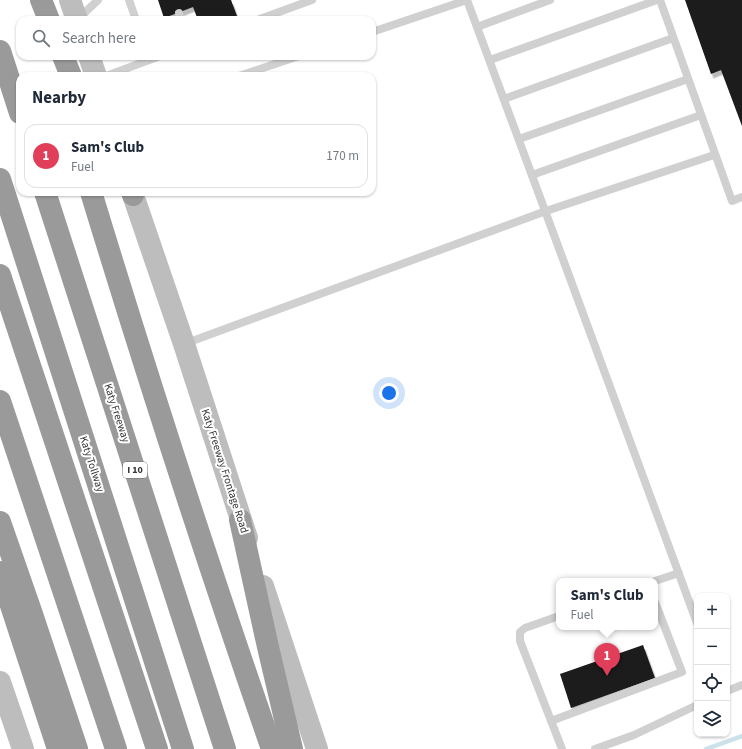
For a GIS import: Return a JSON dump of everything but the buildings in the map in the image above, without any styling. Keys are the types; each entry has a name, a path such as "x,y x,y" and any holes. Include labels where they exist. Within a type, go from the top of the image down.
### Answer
{"highway":[{"path":"32,0 37,16"},
{"path":"41,0 47,16"},
{"path":"0,51 16,101"},
{"path":"50,60 54,72"},
{"path":"65,60 69,72"},
{"name":"Katy Tollway","path":"0,179 183,749"},
{"name":"Katy Freeway","path":"46,196 224,749"},
{"path":"92,196 199,534 272,749"},
{"path":"0,275 157,749"},
{"path":"0,401 116,749"},
{"path":"240,520 292,749"},
{"path":"0,522 77,749"},
{"path":"0,572 58,749"}],"main road":[{"path":"70,0 76,16"},
{"path":"90,60 95,72"},
{"name":"Katy Freeway Frontage Road","path":"133,196 184,344 240,520 317,749"},
{"path":"0,682 23,749"}],"lane":[{"path":"81,16 98,0"},
{"path":"129,0 135,16"},
{"path":"268,16 312,0"},
{"path":"376,31 467,0 694,615"},
{"path":"477,27 550,0"},
{"path":"490,60 657,0"},
{"path":"660,0 714,155 732,201 742,197"},
{"path":"504,99 673,38"},
{"path":"116,72 145,60"},
{"path":"251,72 287,60"},
{"path":"519,139 688,79"},
{"path":"532,175 700,115"},
{"path":"184,344 546,211 714,155"},
{"path":"658,580 679,573"},
{"path":"551,721 682,672 658,610"},
{"path":"556,617 525,628 520,632 520,641 562,749"},
{"path":"730,690 742,685"},
{"path":"595,749 634,735 694,706"}],"waterway":[{"path":"706,749 742,736"}],"place":[{"name":"Sam's Club","path":"607,676"}]}
